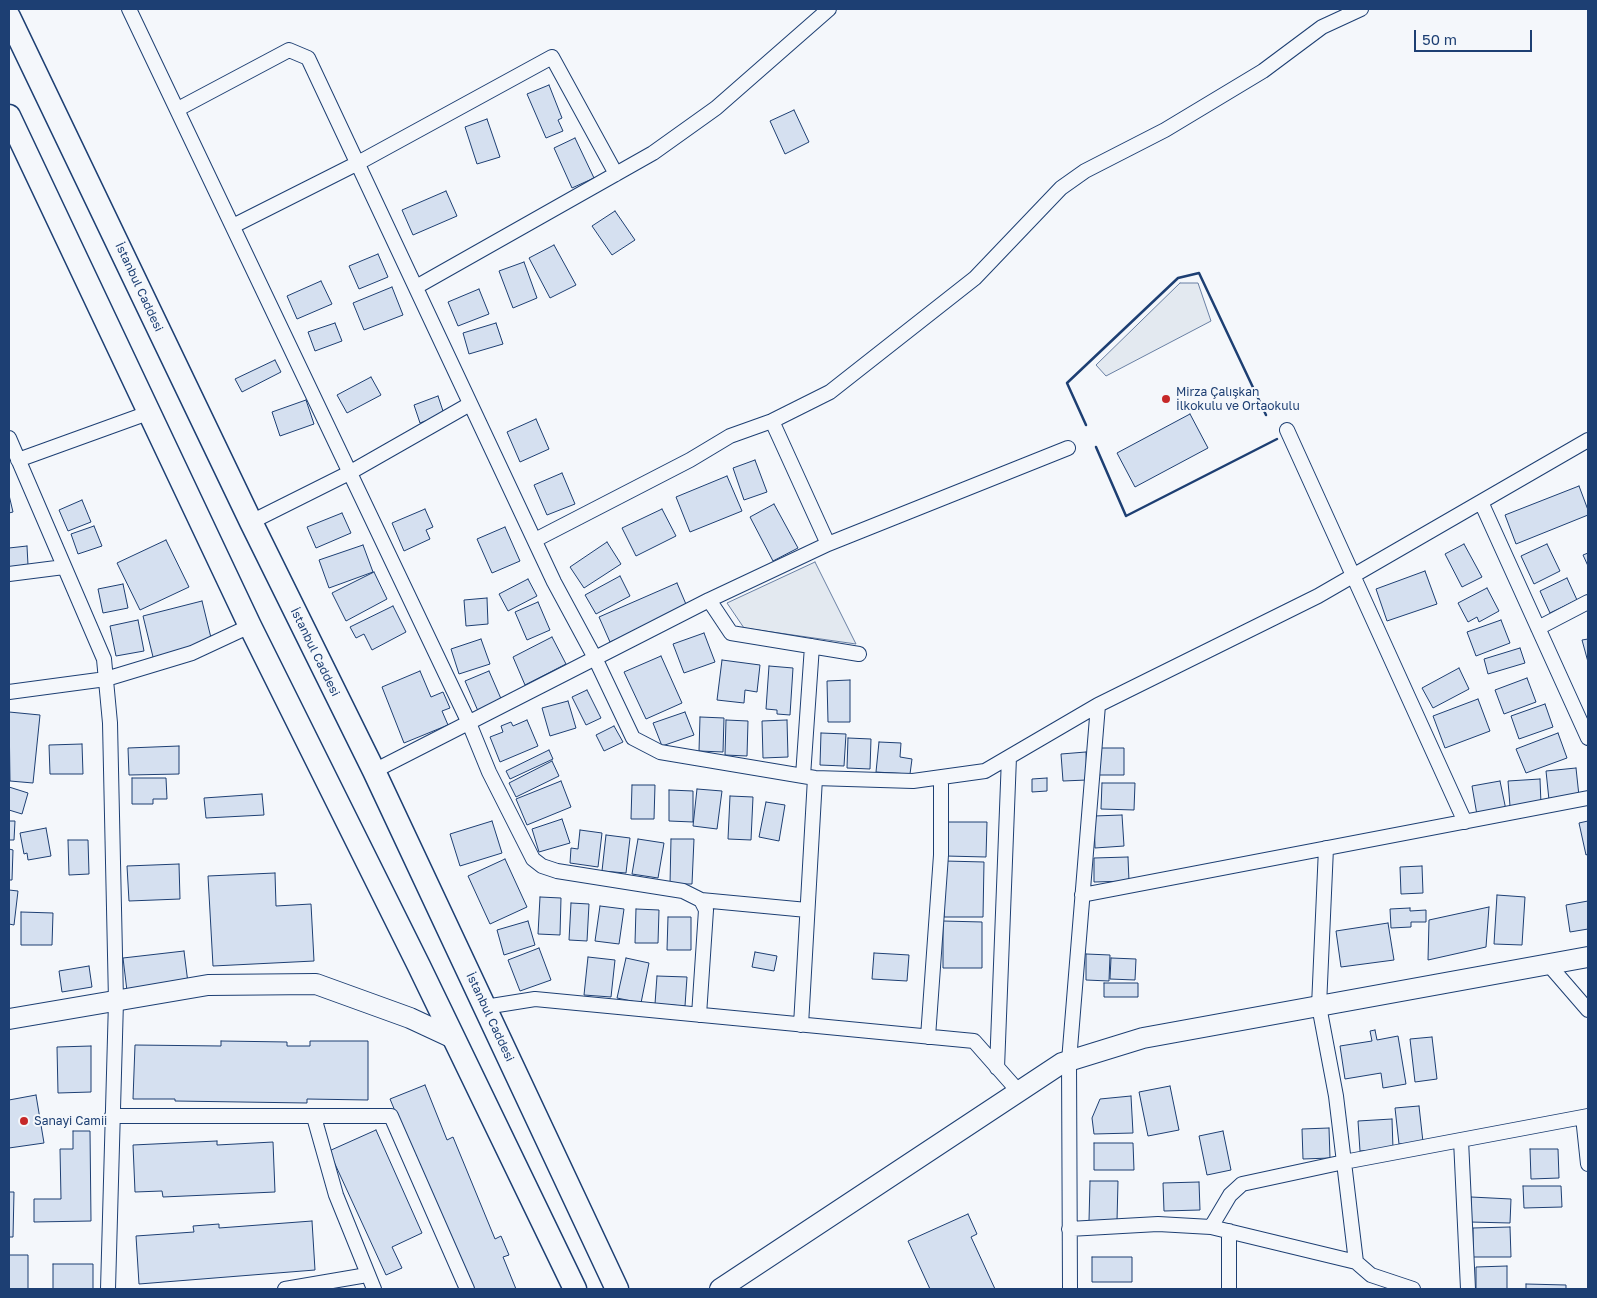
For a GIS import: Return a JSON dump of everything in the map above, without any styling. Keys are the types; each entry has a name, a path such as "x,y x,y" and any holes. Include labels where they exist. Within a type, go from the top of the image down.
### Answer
{"main road":[{"name":"İstanbul Caddesi","path":"9,17 251,522 374,771 617,1289"},
{"path":"9,116 250,626 575,1289"}],"street":[{"path":"128,9 178,109 348,473 469,724 493,781 533,858 542,866 557,871 683,891 701,900 807,910"},
{"path":"416,287 653,153 716,108 829,9"},
{"path":"535,540 690,460 730,436 772,421 830,392 975,278 1061,188 1085,171 1165,130 1263,71 1322,27 1361,9"},
{"path":"178,109 289,50 308,58 470,404 633,738 660,752 809,777 913,781 985,771 1098,705 1318,596 1588,440"},
{"path":"233,226 358,163 552,57 616,174"},
{"path":"251,522 348,473 470,404"},
{"path":"108,1289 116,1001 110,724 104,659 12,449 148,413"},
{"path":"772,421 828,544"},
{"path":"1287,430 1355,575 1465,822"},
{"path":"374,771 709,600 828,544 1068,448"},
{"path":"1481,502 1588,738"},
{"path":"9,574 64,567"},
{"path":"709,600 731,633 859,654"},
{"path":"1538,628 1588,602"},
{"path":"9,692 106,679 192,653 250,626"},
{"path":"801,1025 807,910 812,646"},
{"path":"1070,1289 1069,1061 1098,705"},
{"path":"997,1068 1009,757"},
{"path":"928,1037 941,855 941,777"},
{"path":"1082,895 1588,798"},
{"path":"1326,848 1319,1006 1336,1096 1356,1262"},
{"path":"699,1015 706,910 701,900"},
{"path":"720,1289 1062,1063 1144,1038 1588,957"},
{"path":"1550,965 1588,1010"},
{"path":"9,1020 208,985 316,984 410,1018 453,1038"},
{"path":"485,1007 535,999 974,1041 1019,1092"},
{"path":"112,1116 392,1116 467,1289"},
{"path":"314,1117 336,1195 374,1289"},
{"path":"1210,1226 1230,1195 1242,1184 1344,1162 1586,1117 1588,1164"},
{"path":"1461,1140 1468,1289"},
{"path":"1070,1229 1158,1224 1210,1226 1356,1262 1371,1275 1413,1289"},
{"path":"1228,1289 1229,1231"},
{"path":"285,1289 367,1275"}],"shaded area":[{"path":"1180,283 1198,283 1211,321 1106,376 1096,365"},
{"path":"815,562 856,644 744,628 727,603"}],"building":[{"path":"549,85 562,118 558,120 563,131 546,138 527,94"},
{"path":"794,110 809,142 785,154 770,121"},
{"path":"487,119 500,157 477,164 465,127"},
{"path":"575,138 594,178 572,188 554,148"},
{"path":"446,191 457,216 413,235 402,210"},
{"path":"615,211 635,240 612,255 592,226"},
{"path":"554,245 576,285 550,298 529,258"},
{"path":"378,254 388,277 359,289 349,266"},
{"path":"524,262 537,298 513,308 499,271"},
{"path":"321,281 332,304 297,319 287,296"},
{"path":"392,287 403,315 364,330 353,303"},
{"path":"479,289 489,314 458,326 448,302"},
{"path":"335,323 342,341 315,351 308,332"},
{"path":"496,323 503,344 469,354 463,333"},
{"path":"275,360 281,372 242,392 235,379"},
{"path":"371,377 381,395 347,413 337,395"},
{"path":"438,396 444,414 420,423 414,405"},
{"path":"306,400 314,424 280,436 272,412"},
{"path":"1190,414 1208,448 1135,487 1117,453"},
{"path":"536,419 549,449 520,462 507,432"},
{"path":"755,460 767,492 744,500 733,468"},
{"path":"562,473 575,504 547,515 534,485"},
{"path":"727,476 742,511 690,532 676,497"},
{"path":"1579,486 1588,515 1516,544 1505,515"},
{"path":"9,495 13,512 9,513"},
{"path":"82,500 91,522 68,531 59,510"},
{"path":"774,504 798,548 773,561 750,517"},
{"path":"425,509 433,527 426,530 430,539 404,551 392,523"},
{"path":"662,509 676,536 636,556 622,528"},
{"path":"342,513 351,533 316,548 307,527"},
{"path":"94,526 102,546 78,554 71,534"},
{"path":"505,527 520,561 492,573 477,539"},
{"path":"166,540 189,587 140,610 117,563"},
{"path":"607,542 621,564 584,588 570,567"},
{"path":"1464,544 1482,577 1462,587 1445,554"},
{"path":"1547,544 1560,571 1534,584 1521,556"},
{"path":"363,545 373,572 329,588 319,560"},
{"path":"27,546 28,565 9,567 9,548"},
{"path":"1588,553 1588,566 1583,555"},
{"path":"1425,571 1437,604 1387,621 1376,589"},
{"path":"374,572 387,599 346,621 332,593"},
{"path":"620,576 630,596 596,614 585,595"},
{"path":"1567,578 1577,600 1550,613 1540,591"},
{"path":"528,579 537,596 508,611 499,594"},
{"path":"677,583 688,609 610,642 599,617"},
{"path":"123,584 128,608 103,613 98,589"},
{"path":"1487,588 1499,611 1479,622 1477,617 1468,622 1458,603"},
{"path":"487,598 488,624 466,626 464,600"},
{"path":"202,601 213,646 154,661 143,616"},
{"path":"538,602 550,630 527,640 515,612"},
{"path":"393,606 406,632 372,650 364,634 356,638 350,627"},
{"path":"138,620 144,651 116,656 110,626"},
{"path":"1501,620 1510,643 1476,656 1467,632"},
{"path":"704,633 715,662 684,673 673,644"},
{"path":"552,637 566,664 525,685 513,657"},
{"path":"481,639 490,664 459,674 451,649"},
{"path":"1588,639 1588,662 1582,640"},
{"path":"1520,648 1525,663 1488,674 1484,659"},
{"path":"661,656 682,703 646,719 624,672"},
{"path":"722,660 760,665 757,692 745,690 744,703 717,700"},
{"path":"769,666 793,668 790,715 777,714 777,710 766,709"},
{"path":"1459,668 1469,689 1433,708 1422,688"},
{"path":"420,671 431,697 443,692 450,708 442,711 448,725 404,743 382,687"},
{"path":"489,671 502,701 478,711 465,681"},
{"path":"1527,678 1536,702 1504,714 1495,690"},
{"path":"850,680 850,722 828,722 827,681"},
{"path":"587,690 601,718 586,725 572,697"},
{"path":"1478,699 1490,731 1445,748 1433,716"},
{"path":"568,701 576,728 550,736 542,708"},
{"path":"1545,704 1553,727 1519,739 1511,716"},
{"path":"9,712 40,715 33,783 10,781"},
{"path":"685,712 694,735 662,746 653,723"},
{"path":"700,717 724,718 723,752 699,751"},
{"path":"527,720 538,746 500,762 490,737 503,732 501,726 511,722 513,726"},
{"path":"726,720 748,721 747,756 725,755"},
{"path":"787,720 788,757 763,758 762,721"},
{"path":"614,726 623,742 604,751 596,735"},
{"path":"821,733 846,734 844,766 820,765"},
{"path":"1558,733 1567,758 1526,773 1516,749"},
{"path":"848,738 871,739 870,769 847,768"},
{"path":"879,742 901,743 900,757 912,759 910,774 876,772"},
{"path":"82,744 83,774 50,774 49,745"},
{"path":"179,746 179,774 129,775 128,748"},
{"path":"1098,748 1124,748 1124,775 1098,775"},
{"path":"549,750 553,759 510,779 506,771"},
{"path":"1086,752 1087,780 1063,781 1061,754"},
{"path":"552,761 559,776 516,797 509,783"},
{"path":"1576,768 1579,796 1549,800 1546,771"},
{"path":"132,778 166,778 167,799 153,799 153,804 132,804"},
{"path":"1047,778 1047,791 1032,792 1032,779"},
{"path":"1540,779 1541,804 1510,806 1508,781"},
{"path":"561,781 571,807 527,825 516,799"},
{"path":"1500,781 1506,810 1477,815 1472,786"},
{"path":"1102,783 1135,783 1134,810 1101,809"},
{"path":"632,785 655,785 654,819 631,819"},
{"path":"9,787 28,793 22,814 9,810"},
{"path":"697,789 722,791 717,829 693,826"},
{"path":"669,790 693,791 693,822 669,821"},
{"path":"262,794 264,815 206,818 204,798"},
{"path":"730,796 753,797 751,840 728,839"},
{"path":"766,802 785,805 779,841 759,837"},
{"path":"1122,815 1124,846 1095,848 1094,816"},
{"path":"562,819 570,843 539,852 532,829"},
{"path":"9,821 15,821 14,840 9,840"},
{"path":"492,821 502,853 460,866 450,834"},
{"path":"1588,821 1588,854 1586,855 1579,823"},
{"path":"947,822 987,822 986,857 946,856"},
{"path":"46,828 51,856 28,860 27,853 24,854 20,833"},
{"path":"580,830 602,833 598,867 570,863 571,848 578,849"},
{"path":"606,835 630,838 626,873 602,871"},
{"path":"638,839 664,843 658,878 632,874"},
{"path":"671,839 694,839 692,884 670,884"},
{"path":"68,840 88,840 89,874 69,875"},
{"path":"9,849 13,850 12,880 9,880"},
{"path":"1128,857 1129,881 1094,882 1094,858"},
{"path":"505,859 527,907 490,924 468,876"},
{"path":"945,861 984,862 983,917 944,917"},
{"path":"179,864 180,899 129,901 127,866"},
{"path":"1422,866 1423,893 1401,894 1400,867"},
{"path":"275,873 276,906 311,904 314,961 213,966 208,876"},
{"path":"9,890 18,891 14,925 9,924"},
{"path":"1497,895 1525,897 1522,945 1494,944"},
{"path":"540,897 561,898 560,935 538,934"},
{"path":"1588,901 1588,929 1570,932 1566,905"},
{"path":"571,903 589,904 587,941 569,940"},
{"path":"600,906 624,909 619,944 595,941"},
{"path":"1489,907 1486,947 1428,960 1429,920"},
{"path":"1410,908 1410,911 1426,910 1426,922 1411,922 1411,927 1391,928 1390,909"},
{"path":"636,909 659,910 658,943 635,943"},
{"path":"21,912 53,913 52,945 21,945"},
{"path":"668,917 691,917 691,950 667,950"},
{"path":"528,921 535,945 504,955 497,930"},
{"path":"943,921 982,922 982,968 943,968"},
{"path":"1388,923 1394,960 1341,967 1336,931"},
{"path":"539,948 551,980 520,991 508,960"},
{"path":"184,951 188,983 127,991 123,958"},
{"path":"755,952 777,956 774,971 752,967"},
{"path":"874,953 909,955 907,981 872,979"},
{"path":"1086,954 1110,955 1109,981 1086,980"},
{"path":"588,957 615,960 611,997 584,995"},
{"path":"626,958 649,963 641,1003 617,998"},
{"path":"1111,958 1136,959 1135,980 1110,979"},
{"path":"89,966 92,987 62,992 59,971"},
{"path":"657,976 687,977 685,1006 655,1004"},
{"path":"1104,983 1138,983 1138,997 1104,997"},
{"path":"1375,1030 1377,1040 1398,1036 1406,1084 1383,1088 1381,1073 1345,1079 1340,1046 1372,1041 1370,1031"},
{"path":"1432,1037 1437,1079 1415,1082 1410,1039"},
{"path":"221,1041 287,1042 287,1046 310,1046 310,1041 368,1041 368,1100 307,1099 307,1103 133,1099 135,1045 221,1046"},
{"path":"91,1046 91,1092 58,1093 57,1047"},
{"path":"425,1085 447,1140 453,1137 495,1239 501,1236 509,1255 503,1257 516,1289 469,1289 390,1099"},
{"path":"1170,1086 1179,1130 1148,1136 1139,1092"},
{"name":"Sanayi Camii","path":"36,1095 44,1143 9,1148 9,1100"},
{"path":"1131,1096 1133,1133 1094,1134 1092,1118 1100,1099"},
{"path":"1419,1106 1423,1142 1399,1144 1395,1108"},
{"path":"1392,1119 1393,1149 1360,1151 1358,1121"},
{"path":"1329,1128 1330,1158 1303,1159 1302,1129"},
{"path":"376,1130 422,1233 392,1247 402,1268 386,1275 329,1151"},
{"path":"73,1131 90,1131 91,1221 34,1222 34,1199 61,1199 60,1149 73,1149"},
{"path":"1223,1131 1231,1170 1207,1175 1199,1136"},
{"path":"217,1141 217,1145 273,1142 275,1192 163,1197 162,1191 135,1192 133,1145"},
{"path":"1094,1143 1133,1143 1134,1170 1094,1170"},
{"path":"1530,1149 1558,1149 1559,1178 1531,1179"},
{"path":"1090,1181 1118,1181 1117,1221 1089,1221"},
{"path":"1199,1182 1200,1210 1164,1211 1163,1183"},
{"path":"1523,1186 1561,1186 1562,1207 1524,1208"},
{"path":"9,1192 14,1192 13,1237 9,1237"},
{"path":"1471,1197 1511,1199 1510,1223 1470,1222"},
{"path":"968,1214 977,1234 971,1237 995,1289 930,1289 908,1241"},
{"path":"312,1221 315,1270 139,1284 136,1236 194,1232 193,1226 219,1224 219,1228"},
{"path":"1510,1227 1511,1257 1473,1257 1473,1228"},
{"path":"9,1255 28,1255 28,1289 9,1289"},
{"path":"1092,1257 1132,1257 1132,1282 1092,1282"},
{"path":"53,1264 93,1264 93,1289 53,1289"},
{"path":"1507,1266 1507,1289 1476,1289 1476,1267"},
{"path":"1526,1284 1566,1285 1566,1289 1526,1289"}],"wall":[{"path":"1086,425 1067,383 1178,278 1199,273 1266,415"},
{"path":"1096,447 1126,516 1277,439"}],"place":[{"name":"Mirza Çalışkan İlkokulu ve Ortaokulu","path":"1166,399"},
{"name":"Sanayi Camii","path":"24,1121"}]}
